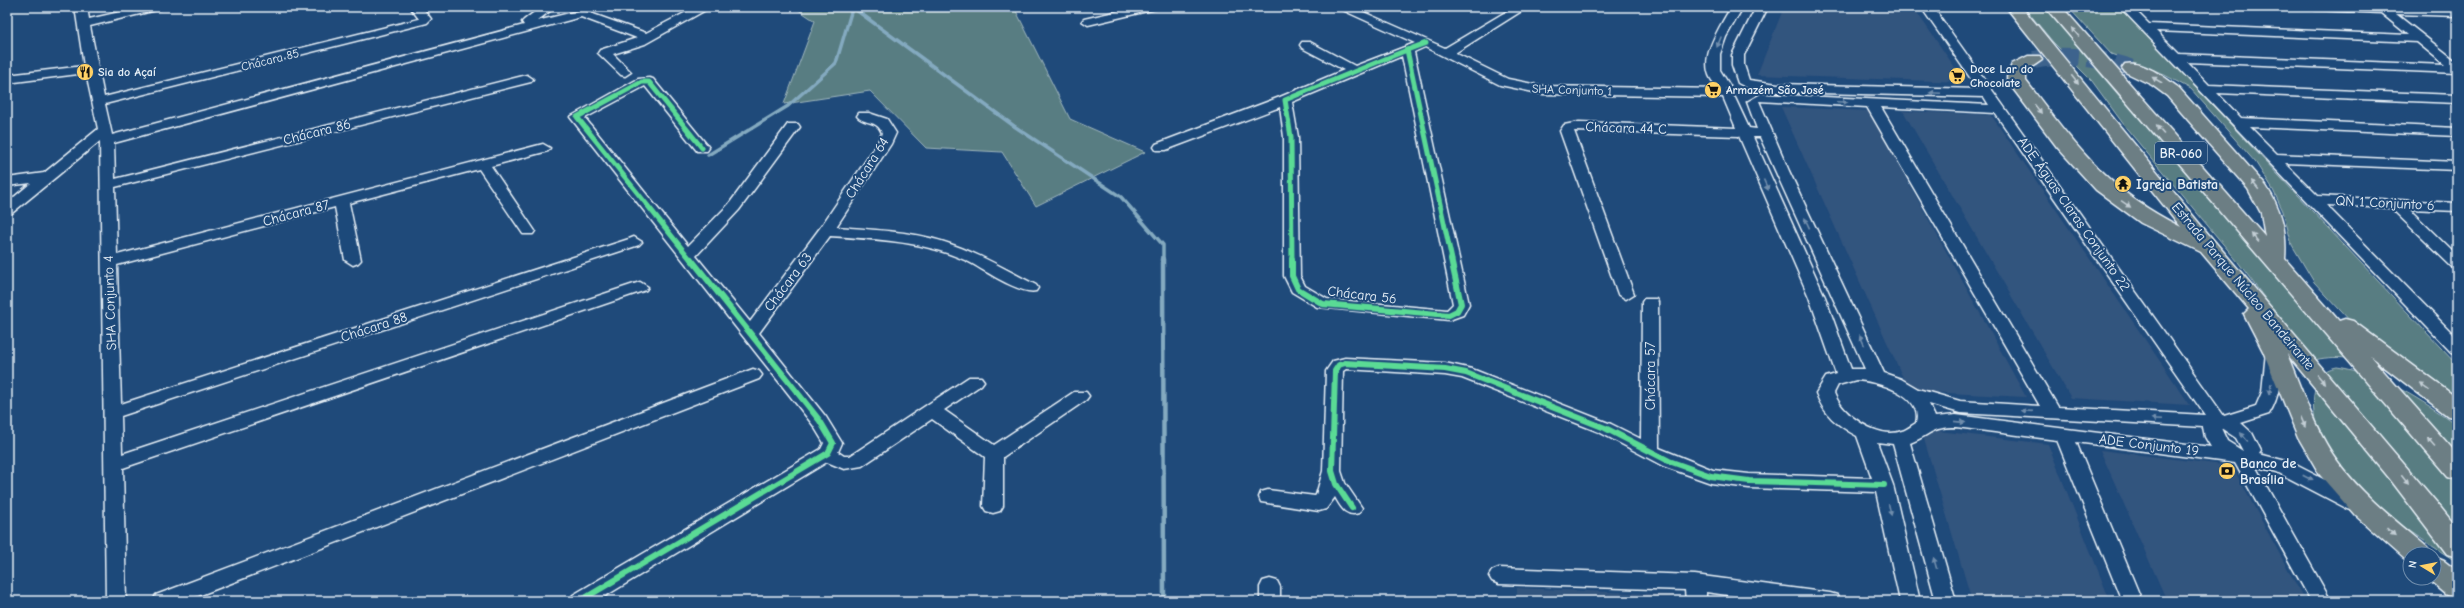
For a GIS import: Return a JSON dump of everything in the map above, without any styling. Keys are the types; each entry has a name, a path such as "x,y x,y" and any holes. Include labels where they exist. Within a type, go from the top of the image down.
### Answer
{"highway":[{"name":"Estrada Parque Núcleo Bandeirante","path":"2014,7 2053,52 2211,250 2386,455 2457,547"},
{"name":"BR-060","path":"2053,7 2309,299 2457,471"},
{"path":"2034,60 2018,68 2016,77 2017,82 2076,157 2116,197 2164,227 2211,250"},
{"path":"2131,68 2158,80 2173,92 2256,186 2268,203 2277,236 2274,260"},
{"path":"2251,296 2256,317 2274,351 2310,437 2329,469 2365,509 2408,546"},
{"path":"2309,299 2455,408"},
{"path":"2442,575 2457,587"}],"street":[{"name":"SHA Conjunto 4","path":"81,7 91,68 106,140 114,412 116,601"},
{"path":"83,24 157,7"},
{"name":"Chácara 85","path":"99,102 423,21 425,19 416,7"},
{"path":"520,28 549,7"},
{"path":"625,72 604,53 647,38 705,7"},
{"path":"1088,21 1152,7"},
{"name":"SHA Conjunto 1","path":"1342,7 1447,52 1504,82 1542,90 1726,92"},
{"path":"1447,52 1522,7"},
{"path":"1737,7 1719,40 1714,59 1714,71 1726,92 1817,297 1845,375"},
{"path":"1762,7 1738,55 1738,65 1746,84 1762,92 1757,100 1765,133 1844,299 1877,376"},
{"name":"ADE Águas Claras Conjunto 22","path":"1927,7 2219,422"},
{"path":"2126,7 2457,348"},
{"path":"2315,7 2457,13"},
{"path":"2384,10 2457,68"},
{"path":"7,210 73,154 106,140 520,28 579,13 647,38"},
{"path":"2145,27 2420,39"},
{"path":"1161,147 1285,100 1426,43"},
{"path":"1306,45 1355,71"},
{"name":"Chácara 56","path":"1285,100 1291,137 1292,276 1298,289 1323,304 1440,316 1454,313 1460,304 1407,50"},
{"path":"2175,58 2457,68"},
{"path":"7,79 91,68"},
{"name":"Chácara 86","path":"107,185 528,79"},
{"path":"580,601 828,452 833,443 820,421 578,118 580,113 647,81 702,148"},
{"path":"1726,92 1732,83 1746,84 1779,93 1872,104 1968,106 1971,101 1953,93"},
{"path":"2206,89 2457,99"},
{"path":"1726,92 1741,101 1757,100 1779,93 1988,94"},
{"path":"1872,104 2053,413"},
{"path":"1960,106 1999,109"},
{"name":"Chácara 64","path":"826,231 884,144 889,133 886,125 881,120 864,116"},
{"path":"2237,122 2457,132"},
{"name":"Chácara 44 C","path":"1626,294 1570,142 1567,131 1569,128 1579,126 1765,133"},
{"path":"687,256 734,207 793,127"},
{"path":"73,154 91,150 106,140"},
{"name":"Chácara 87","path":"109,262 543,148"},
{"path":"2272,158 2457,166"},
{"path":"1755,160 1778,161"},
{"path":"483,164 528,231"},
{"path":"7,182 45,177"},
{"name":"QN 1 Conjunto 6","path":"2313,200 2457,207"},
{"path":"340,201 353,260"},
{"path":"2395,204 2457,264"},
{"path":"826,231 892,236 936,244 983,264 1030,288"},
{"name":"Chácara 63","path":"750,333 826,231"},
{"name":"Chácara 88","path":"114,412 634,242"},
{"path":"114,464 640,287"},
{"path":"1817,297 1844,299"},
{"name":"Chácara 57","path":"1650,302 1650,451"},
{"name":"ADE Conjunto 19","path":"1911,393 1960,407 2219,422 2263,410 2271,392 2274,351"},
{"path":"1268,497 1320,503 1325,497 1332,472 1334,371 1345,363 1446,369 1466,373 1540,401 1689,469 1729,479 1884,485"},
{"path":"163,601 753,375"},
{"path":"1845,375 1877,376 1892,381 1911,393 1922,404 1926,413 1926,421 1922,427 1913,434 1900,438 1883,437 1865,433 1850,426 1837,416 1828,406 1825,396 1827,387 1834,380 1845,375"},
{"path":"828,452 839,462 848,464 856,461 975,381"},
{"path":"994,454 1080,396"},
{"path":"932,410 994,454"},
{"name":"ADE Conjunto 19","path":"1922,427 1943,421 1956,421 2241,457 2269,462 2302,475 2365,509"},
{"path":"2241,457 2252,451 2248,440 2238,430 2219,422 2212,429 2217,441 2241,457 2321,601"},
{"path":"1865,433 1884,485 1910,601"},
{"path":"2064,435 2132,601"},
{"path":"1900,438 1946,601"},
{"path":"993,506 994,454"},
{"path":"1332,472 1336,484 1352,508"},
{"path":"1499,576 1830,601"}],"shaded area":[{"path":"1784,7 1913,7 1965,82 1757,75"},
{"path":"1781,107 1869,111 2026,397 1909,391"},
{"path":"1903,111 1991,115 2190,405 2071,398"},
{"path":"1921,429 2048,444 2110,601 1972,601"},
{"path":"2100,450 2232,466 2305,601 2167,601"},
{"path":"1517,588 1674,595 1674,601 1517,601"}],"green space":[{"path":"794,7 1014,7 1070,119 1145,152 1036,206 1002,152 926,148 870,91 784,104 815,21"},
{"path":"2024,7 2048,7 2078,42 2082,52 2121,98 2164,138 2351,344 2382,368 2347,358 2329,358 2311,361 2238,262 2127,129 2092,81 2053,42"},
{"path":"2068,7 2120,7 2457,365 2457,401 2366,338 2314,282 2292,245 2283,211 2273,190 2256,163 2191,89 2159,72 2111,54"},
{"path":"2337,367 2353,370 2385,381 2430,406 2457,425 2457,562 2442,552 2442,546 2432,546 2411,532 2362,493 2341,471 2325,447 2315,421 2314,394 2316,384 2320,376 2332,368"}],"waterway":[{"path":"852,7 1014,126 1121,197 1163,245 1163,259"},
{"path":"708,155 788,106 836,63 852,9"},
{"path":"1163,259 1164,601"}],"tunnel":[{"path":"2034,60 2071,57 2095,59 2131,68"}],"cycle path":[{"path":"1407,50 1461,304 1457,311 1449,315 1323,304 1298,289 1292,276 1291,137 1285,100 1337,77 1390,56 1426,43"},
{"path":"580,601 828,453 833,443 820,421 577,117 642,82 649,82 702,148"},
{"path":"1352,508 1336,484 1332,471 1335,371 1339,365 1345,363 1445,369 1466,373 1605,428 1669,461 1711,476 1749,481 1884,485"}],"place":[{"name":"Sia do Açaí","path":"85,72"},
{"name":"Doce Lar do Chocolate","path":"1957,76"},
{"name":"Armazém São José","path":"1713,90"},
{"name":"Igreja Batista","path":"2123,184"},
{"name":"Banco de Brasília","path":"2227,471"}]}
